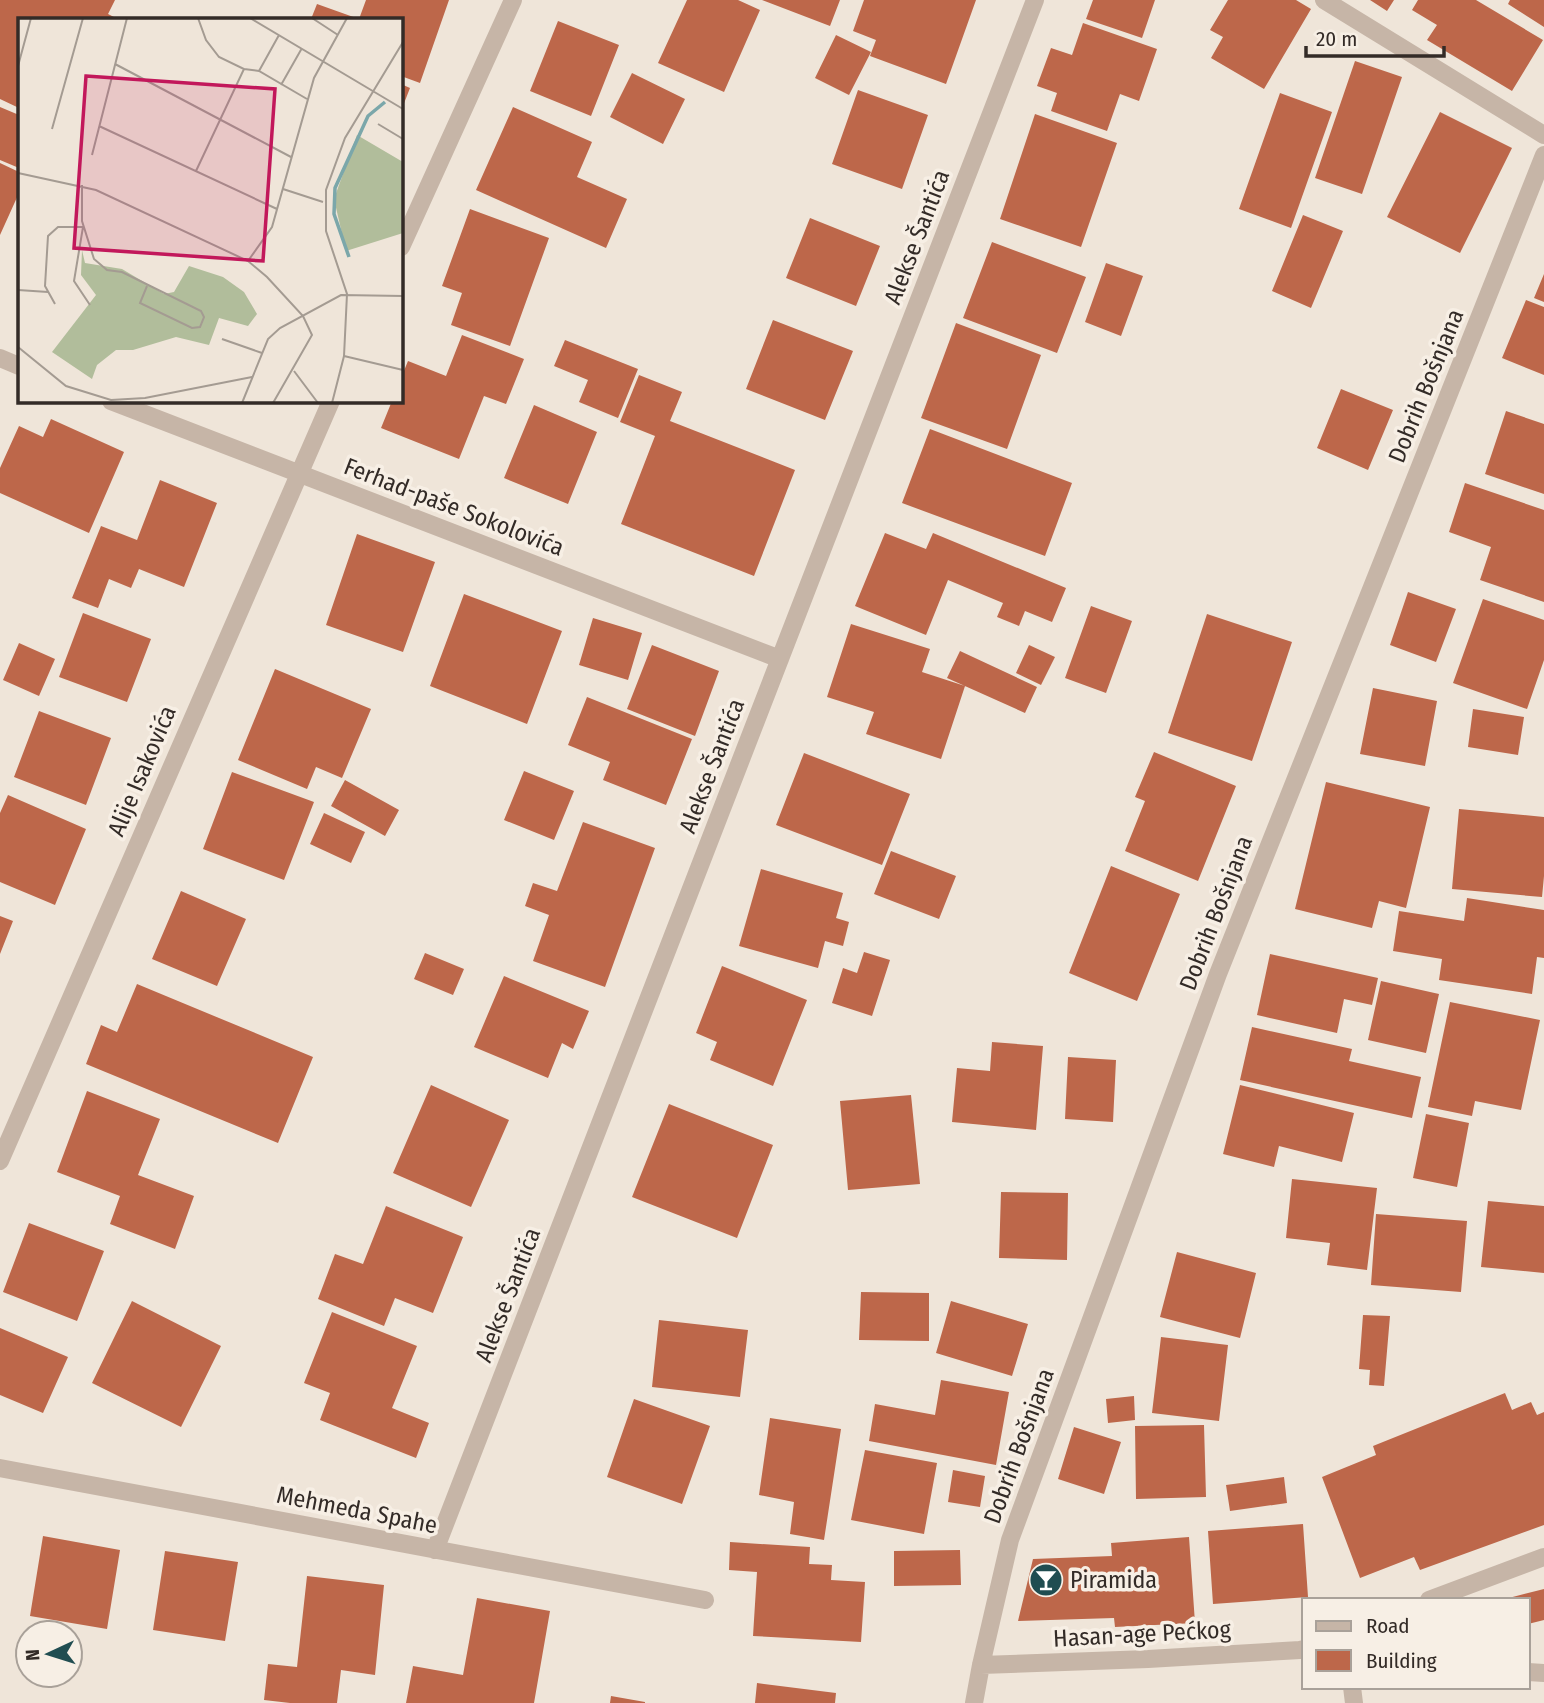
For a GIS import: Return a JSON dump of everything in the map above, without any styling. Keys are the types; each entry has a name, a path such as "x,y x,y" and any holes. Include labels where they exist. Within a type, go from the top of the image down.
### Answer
{"street":[{"path":"402,245 513,0"},
{"name":"Alekse Šantića","path":"435,1550 1035,0"},
{"path":"1324,0 1544,135"},
{"name":"Dobrih Bošnjana","path":"975,1703 981,1665 1010,1540 1218,974 1544,155"},
{"path":"0,358 18,366"},
{"name":"Ferhad-paše Sokolovića","path":"113,402 780,659"},
{"name":"Alije Isakovića","path":"0,1161 331,402"},
{"name":"Mehmeda Spahe","path":"0,1468 705,1600"},
{"path":"1434,1598 1544,1558"},
{"name":"Hasan-age Pećkog","path":"981,1665 1302,1650"}],"building":[{"path":"0,0 115,0 108,14 116,18 18,18 18,108 0,99"},
{"path":"366,0 449,0 420,83 402,76 402,18 359,18"},
{"path":"687,0 738,0 760,10 724,92 658,63"},
{"path":"762,0 840,0 830,26"},
{"path":"864,0 976,0 946,84 870,56 876,40 853,31"},
{"path":"1093,0 1155,0 1142,38 1086,19"},
{"path":"1228,0 1296,0 1311,9 1264,89 1211,58 1223,37 1210,30"},
{"path":"1370,0 1394,0 1387,11"},
{"path":"1418,0 1476,0 1543,40 1512,91 1427,40 1437,25 1412,10"},
{"path":"1510,0 1544,0 1544,27 1508,4"},
{"path":"317,4 356,18 311,18"},
{"path":"558,21 619,45 591,116 530,91"},
{"path":"1083,23 1157,49 1139,101 1120,94 1107,131 1051,111 1057,93 1037,86 1051,48 1072,55"},
{"path":"836,35 871,52 849,95 815,78"},
{"path":"1355,61 1402,77 1362,194 1315,178"},
{"path":"632,73 685,99 663,144 610,117"},
{"path":"402,84 410,88 402,108"},
{"path":"858,90 928,115 902,189 832,164"},
{"path":"1280,93 1332,112 1291,228 1239,209"},
{"path":"0,107 18,115 18,168 0,160"},
{"path":"513,107 592,142 577,177 627,199 606,248 476,190"},
{"path":"1440,112 1512,148 1460,253 1387,217"},
{"path":"1035,114 1117,143 1081,247 1000,219"},
{"path":"0,163 18,172 18,195 0,235"},
{"path":"470,209 549,238 510,346 451,325 462,293 442,286"},
{"path":"1303,215 1343,231 1311,308 1272,291"},
{"path":"810,218 880,246 856,306 786,278"},
{"path":"992,242 1086,277 1057,353 963,318"},
{"path":"1106,263 1143,276 1121,336 1085,322"},
{"path":"1544,274 1544,302 1534,298"},
{"path":"1526,300 1544,307 1544,375 1502,358"},
{"path":"773,320 853,351 825,420 746,389"},
{"path":"956,323 1041,355 1007,449 921,418"},
{"path":"462,335 524,359 506,404 484,396 459,459 381,428 392,402 402,402 402,376 408,361 446,376"},
{"path":"565,340 638,369 618,418 579,402 588,380 554,366"},
{"path":"639,375 682,392 670,421 795,470 754,576 621,524 655,436 620,422"},
{"path":"1341,389 1393,410 1368,470 1317,448"},
{"path":"534,405 597,432 568,504 504,478"},
{"path":"1506,411 1544,424 1544,494 1485,474"},
{"path":"51,419 124,452 89,533 0,493 0,468 19,426 43,437"},
{"path":"930,429 1072,483 1045,556 902,503"},
{"path":"160,480 217,503 184,587 139,569 131,588 109,579 98,608 72,598 101,526 137,540"},
{"path":"1465,483 1544,510 1544,602 1480,580 1491,547 1449,532"},
{"path":"885,533 926,549 933,533 1066,588 1052,622 1025,611 1019,626 997,617 1003,603 948,580 926,635 855,606"},
{"path":"357,534 435,562 403,652 326,625"},
{"path":"1408,592 1456,609 1436,662 1390,645"},
{"path":"464,594 562,631 527,724 430,686"},
{"path":"1483,599 1544,620 1544,660 1527,709 1453,683"},
{"path":"1091,606 1132,621 1106,693 1065,678"},
{"path":"83,613 151,639 127,702 59,677"},
{"path":"1207,614 1292,642 1252,761 1168,733"},
{"path":"593,618 642,633 628,680 579,665"},
{"path":"851,624 930,649 922,672 965,686 941,759 866,734 874,712 827,697"},
{"path":"19,643 55,659 39,696 3,680"},
{"path":"652,645 719,671 695,736 627,709"},
{"path":"1029,645 1055,657 1041,685 1016,673"},
{"path":"960,651 1037,687 1025,713 947,678"},
{"path":"275,669 371,709 342,778 316,767 307,789 238,760"},
{"path":"1373,688 1437,701 1425,766 1360,754"},
{"path":"587,697 692,739 666,805 603,780 610,762 568,745"},
{"path":"1473,709 1524,717 1518,755 1468,747"},
{"path":"39,711 111,738 86,805 14,777"},
{"path":"1154,752 1236,786 1198,881 1125,851 1145,801 1135,797"},
{"path":"804,753 910,794 882,865 776,825"},
{"path":"524,771 574,791 554,840 504,820"},
{"path":"232,772 314,802 284,880 203,849"},
{"path":"345,780 399,810 385,836 331,806"},
{"path":"1326,782 1430,807 1406,908 1379,901 1372,928 1295,909"},
{"path":"8,795 86,829 55,905 0,882 0,813"},
{"path":"1459,809 1544,817 1542,897 1452,889"},
{"path":"324,813 365,832 351,863 310,844"},
{"path":"583,822 655,848 605,987 533,961 549,915 525,906 533,883 557,891"},
{"path":"891,851 956,876 939,919 874,894"},
{"path":"1111,866 1180,894 1137,1001 1069,973"},
{"path":"761,869 843,893 836,918 849,922 843,946 825,941 818,968 739,946"},
{"path":"181,891 246,919 217,986 152,959"},
{"path":"1467,898 1544,910 1544,958 1537,957 1532,994 1439,980 1442,959 1393,951 1399,911 1464,921"},
{"path":"0,916 13,921 0,954"},
{"path":"864,952 890,960 872,1016 832,1003 843,968 857,973"},
{"path":"425,953 464,969 453,995 414,979"},
{"path":"1270,954 1378,978 1372,1005 1344,999 1337,1033 1257,1015"},
{"path":"722,966 807,1000 773,1086 710,1060 717,1042 696,1033"},
{"path":"504,976 589,1011 573,1049 562,1043 548,1078 474,1047"},
{"path":"1381,981 1439,994 1426,1053 1368,1040"},
{"path":"137,984 313,1057 278,1143 86,1064 101,1025 117,1032"},
{"path":"1450,1002 1540,1020 1521,1110 1475,1101 1472,1116 1428,1107"},
{"path":"1252,1027 1352,1049 1349,1061 1421,1077 1412,1118 1240,1080"},
{"path":"992,1042 1043,1046 1036,1130 952,1122 957,1068 990,1071"},
{"path":"1068,1057 1116,1060 1113,1122 1065,1119"},
{"path":"431,1085 509,1120 471,1207 393,1173"},
{"path":"1240,1085 1354,1113 1342,1162 1279,1146 1274,1167 1223,1154"},
{"path":"87,1091 160,1119 138,1175 194,1196 175,1249 110,1224 120,1196 57,1172"},
{"path":"911,1095 920,1184 848,1190 840,1101"},
{"path":"669,1104 773,1145 737,1238 632,1197"},
{"path":"1426,1114 1469,1123 1457,1187 1413,1178"},
{"path":"1292,1179 1377,1188 1367,1270 1327,1265 1330,1243 1286,1238"},
{"path":"1001,1192 1068,1193 1067,1260 999,1258"},
{"path":"1488,1201 1544,1206 1544,1273 1481,1267"},
{"path":"386,1206 463,1237 433,1313 395,1298 384,1326 318,1299 335,1254 363,1264"},
{"path":"1376,1214 1467,1221 1461,1292 1371,1285"},
{"path":"29,1223 104,1251 77,1321 3,1292"},
{"path":"1177,1252 1256,1273 1240,1338 1160,1317"},
{"path":"861,1292 929,1293 929,1341 859,1340"},
{"path":"132,1301 221,1346 181,1427 92,1383"},
{"path":"951,1301 1028,1324 1012,1376 936,1353"},
{"path":"332,1312 417,1346 392,1408 429,1423 416,1458 320,1420 330,1393 304,1383"},
{"path":"1363,1315 1390,1316 1384,1386 1369,1385 1370,1370 1359,1369"},
{"path":"659,1320 748,1330 740,1397 652,1387"},
{"path":"0,1328 68,1357 43,1413 0,1395"},
{"path":"1161,1337 1228,1345 1219,1421 1152,1413"},
{"path":"941,1380 1009,1392 996,1465 869,1441 875,1404 935,1415"},
{"path":"1505,1393 1512,1410 1531,1402 1537,1415 1544,1412 1544,1525 1420,1570 1414,1557 1360,1578 1322,1477 1376,1455 1373,1446"},
{"path":"1134,1396 1135,1420 1108,1423 1106,1399"},
{"path":"634,1399 710,1426 682,1504 607,1477"},
{"path":"770,1418 841,1429 824,1540 790,1534 794,1502 759,1495"},
{"path":"1204,1425 1206,1497 1136,1499 1135,1426"},
{"path":"1074,1427 1121,1442 1104,1494 1058,1479"},
{"path":"865,1450 937,1463 924,1534 851,1520"},
{"path":"953,1470 985,1476 980,1507 948,1502"},
{"path":"1284,1477 1287,1503 1230,1511 1226,1485"},
{"path":"1303,1524 1308,1597 1213,1604 1208,1531"},
{"path":"43,1536 120,1550 107,1629 84,1625 84,1619 30,1616"},
{"path":"1189,1537 1195,1623 1115,1627 1114,1618 1018,1621 1033,1559 1112,1556 1111,1543"},
{"path":"730,1542 810,1547 809,1564 832,1565 831,1580 865,1582 861,1642 753,1636 757,1572 729,1570"},
{"path":"960,1550 961,1585 894,1586 894,1551"},
{"path":"165,1551 238,1562 225,1641 153,1630"},
{"path":"307,1576 384,1585 375,1675 341,1670 337,1703 264,1700 268,1664 297,1667"},
{"path":"1544,1589 1544,1620 1530,1624 1530,1598 1509,1598"},
{"path":"477,1598 550,1611 534,1703 406,1703 413,1666 463,1675"},
{"path":"757,1683 836,1693 835,1703 755,1703"},
{"path":"611,1696 645,1702 645,1703 610,1703"}],"place":[{"name":"Piramida","path":"1046,1580"}]}
